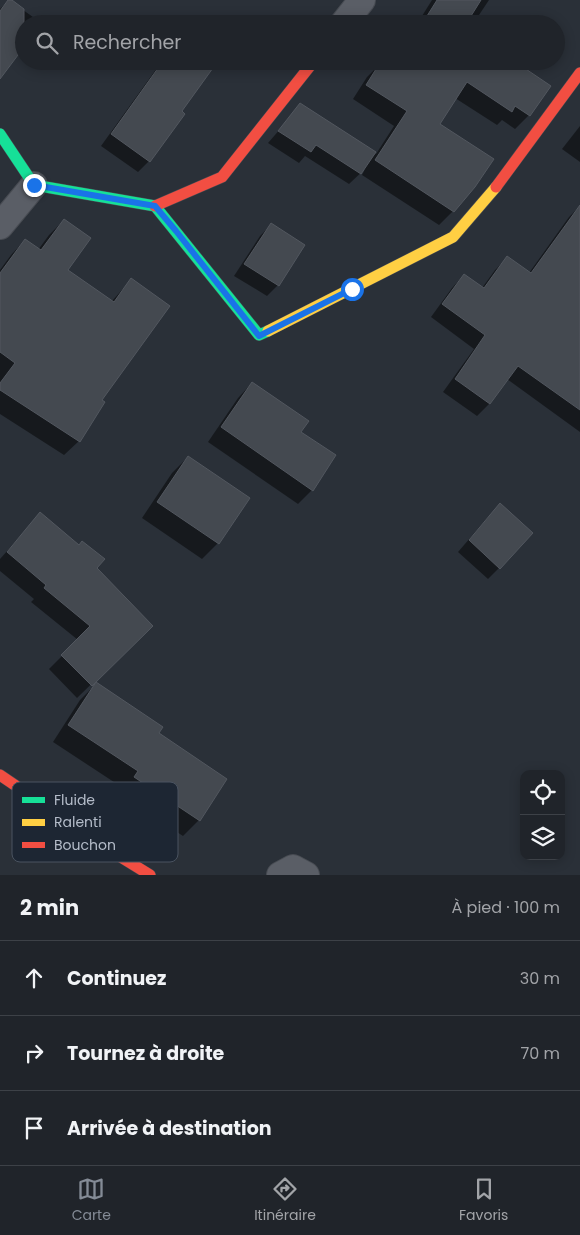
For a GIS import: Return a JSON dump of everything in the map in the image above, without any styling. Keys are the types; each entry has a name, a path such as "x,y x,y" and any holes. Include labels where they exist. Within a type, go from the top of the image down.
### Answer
{"street":[{"path":"350,15 362,0"},
{"path":"0,134 34,185 155,206 222,177 307,70"},
{"path":"155,206 259,336 453,237 504,178 580,73"},
{"path":"0,226 34,185"},
{"path":"0,775 12,783"},
{"path":"129,862 150,875"},
{"path":"280,875 294,868 306,875"}],"building":[{"path":"8,0 12,0 24,9 24,15 15,15 15,59 0,79 0,11"},
{"path":"437,0 481,0 472,15 428,15"},
{"path":"157,70 212,70 182,111 185,114 150,162 111,134"},
{"path":"375,70 527,70 551,86 530,116 515,106 512,112 467,82 440,124 494,159 475,187 454,212 375,160 407,111 366,85"},
{"path":"300,103 376,152 361,174 316,145 311,152 278,131"},
{"path":"580,205 580,410 518,366 490,404 455,379 485,335 442,304 464,274 484,288 507,256 531,273"},
{"path":"64,219 91,238 68,270 114,302 131,278 170,306 102,400 105,402 80,442 0,390 0,383 15,363 0,352 0,273 25,239 41,250"},
{"path":"271,223 305,245 279,286 244,264"},
{"path":"252,382 309,421 301,432 336,455 313,491 221,427"},
{"path":"188,456 250,498 219,544 157,502"},
{"path":"500,503 533,533 500,569 469,540"},
{"path":"40,512 79,545 82,541 105,559 97,568 153,626 92,686 61,655 90,626 44,588 46,585 7,552"},
{"path":"96,682 163,727 159,733 227,779 200,821 178,806 178,782 142,782 134,777 138,771 68,725"}],"traffic: fast":[{"path":"0,134 34,185 155,206 259,335 268,331"}],"traffic: slow":[{"path":"268,331 453,237 496,187"}],"traffic: jam":[{"path":"155,206 222,177 307,70"},
{"path":"496,187 580,73"},
{"path":"0,775 12,783"},
{"path":"129,862 150,875"}],"route":[{"path":"34,185 155,206 259,336 352,289"}]}
